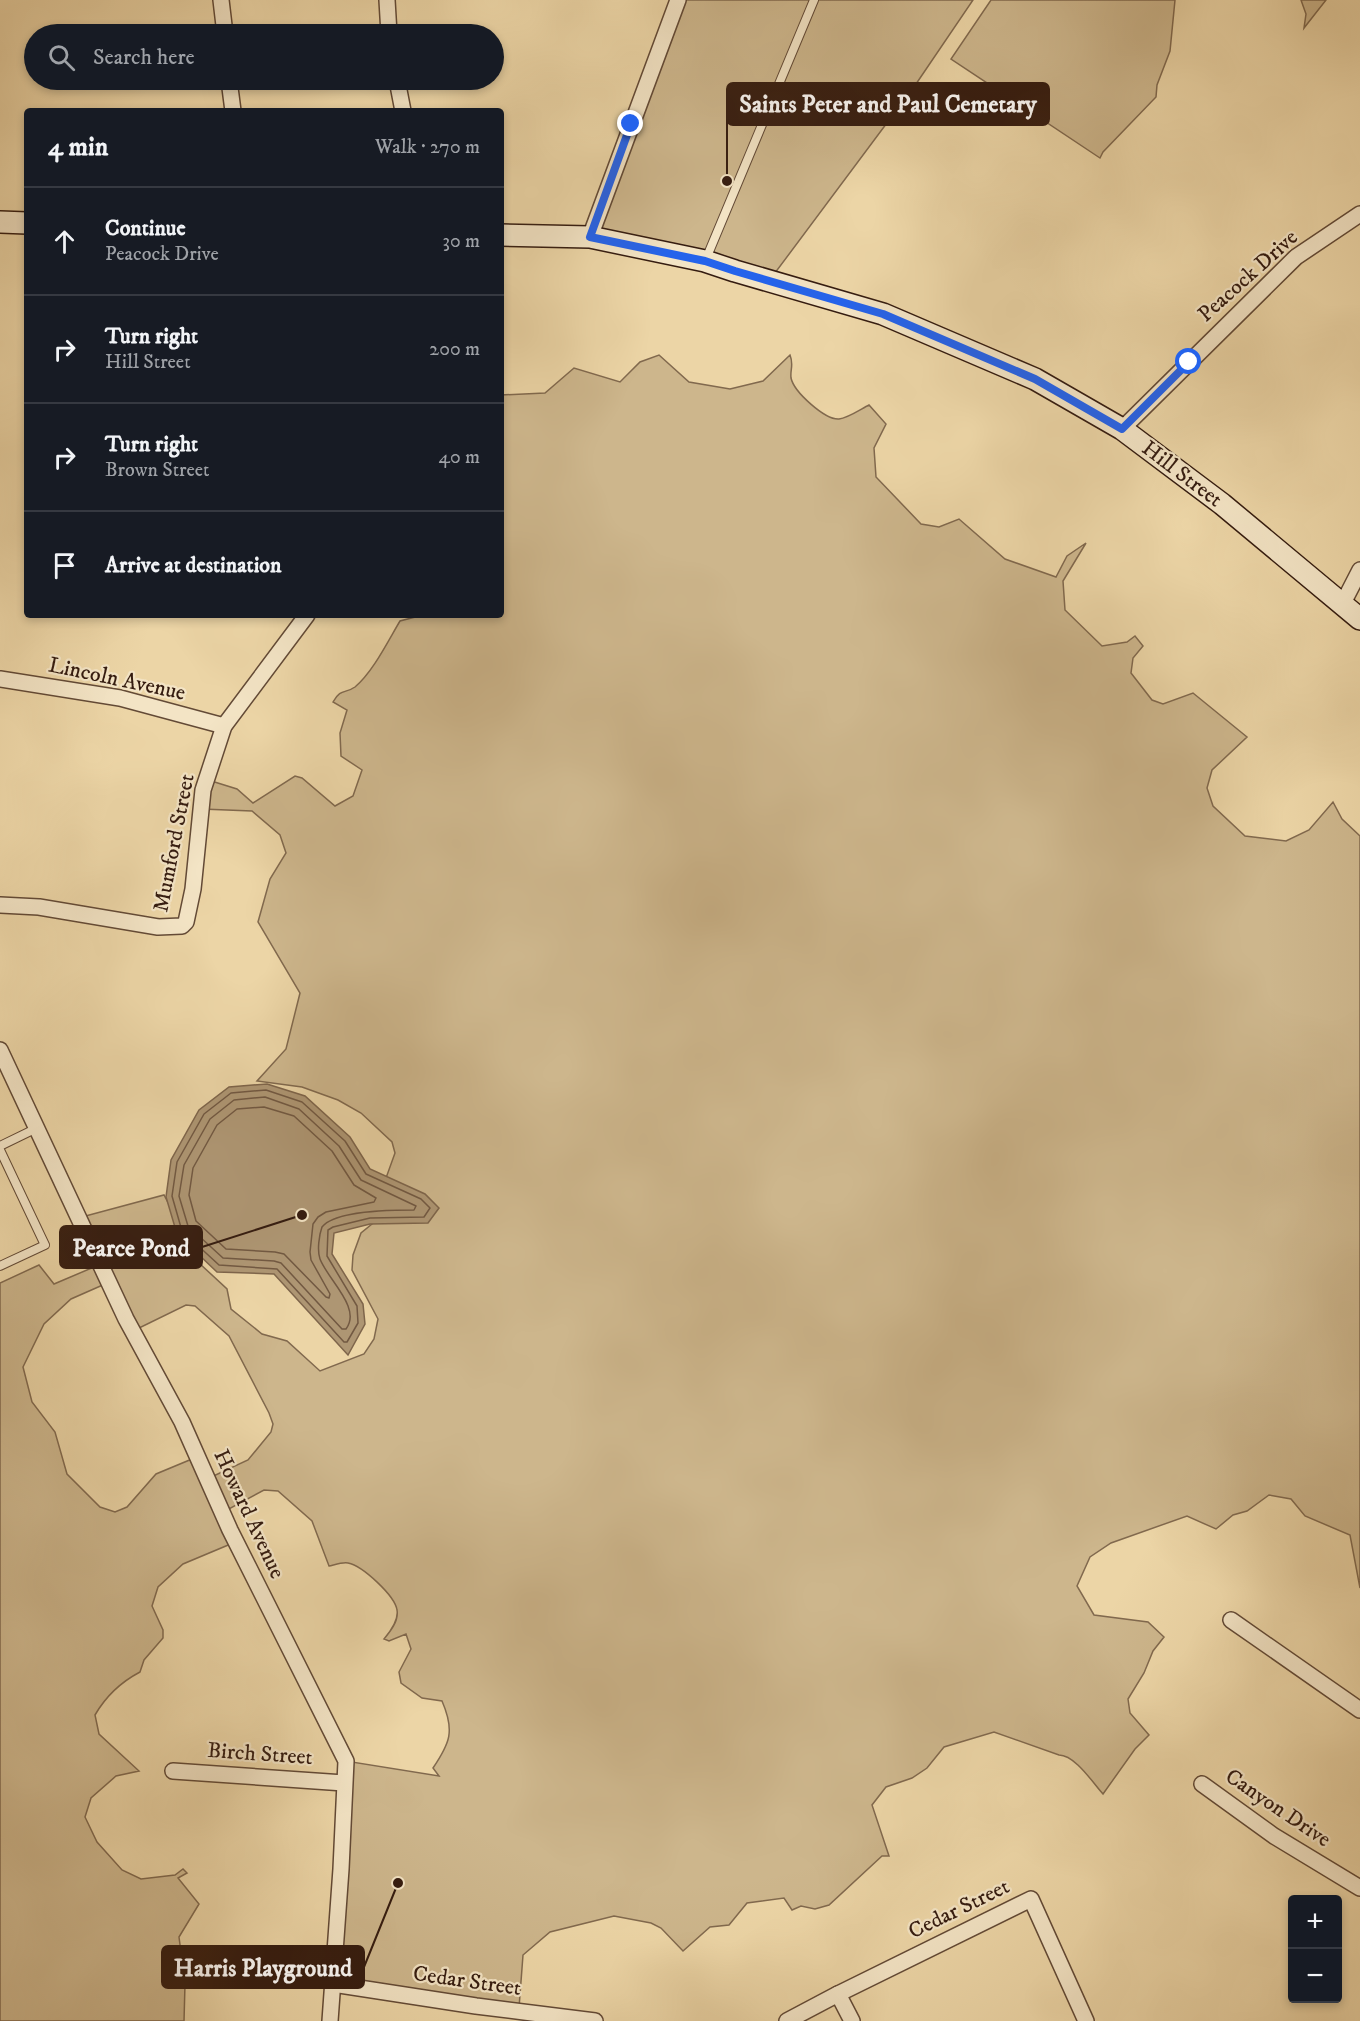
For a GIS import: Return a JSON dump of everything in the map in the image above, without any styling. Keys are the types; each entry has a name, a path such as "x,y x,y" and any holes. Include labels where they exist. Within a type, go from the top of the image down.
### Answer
{"street":[{"path":"221,0 224,24"},
{"path":"387,0 388,24"},
{"path":"590,237 678,0"},
{"path":"230,90 233,108"},
{"path":"399,90 402,108"},
{"name":"Peacock Drive","path":"1122,429 1296,257 1360,214"},
{"path":"0,222 24,223"},
{"name":"Hill Street","path":"504,235 590,237 705,261 883,314 1035,379 1122,429 1222,504 1360,619"},
{"path":"1342,605 1360,570"},
{"name":"Mumford Street","path":"0,905 39,907 158,927 182,926 186,922 193,889 203,790 224,726 305,618"},
{"name":"Lincoln Avenue","path":"0,679 120,698 224,726"},
{"name":"Howard Avenue","path":"0,1050 126,1319 182,1422 230,1530 346,1761 330,2021"},
{"path":"1231,1620 1360,1710"},
{"name":"Birch Street","path":"173,1771 344,1783"},
{"name":"Canyon Drive","path":"1202,1784 1274,1836 1360,1888"},
{"name":"Cedar Street","path":"787,2021 1031,1899 1086,2021"},
{"name":"Cedar Street","path":"333,1984 594,2021"},
{"path":"838,1994 852,2021"}],"lane":[{"path":"705,261 814,0"},
{"path":"0,1266 45,1245 0,1148 37,1128"}],"shaded area":[{"path":"678,0 973,0 916,84 769,281 590,237"},
{"path":"991,0 1175,0 1170,51 1157,85 1156,97 1103,152 1100,158 951,59"},
{"path":"1301,0 1326,0 1304,28 1306,14"},
{"path":"659,355 689,382 730,389 763,381 790,355 793,384 818,410 839,419 869,405 886,424 874,448 876,477 921,524 939,527 959,519 1005,559 1056,577 1067,556 1086,543 1063,581 1065,610 1102,646 1127,642 1135,636 1143,646 1133,658 1131,673 1152,700 1163,704 1193,693 1247,737 1212,770 1207,788 1213,806 1245,836 1286,841 1309,830 1333,802 1342,819 1360,836 1360,1588 1350,1535 1305,1516 1291,1499 1269,1495 1247,1511 1233,1515 1216,1529 1187,1516 1111,1543 1090,1557 1077,1586 1094,1615 1148,1622 1164,1637 1153,1651 1144,1673 1128,1699 1130,1713 1149,1735 1135,1749 1103,1794 1083,1770 1065,1756 994,1732 944,1747 927,1768 912,1778 886,1787 872,1805 889,1856 882,1856 829,1905 815,1909 801,1906 792,1910 784,1898 747,1903 729,1925 710,1927 683,1951 661,1928 651,1923 614,1916 550,1932 523,1955 519,2008 333,1984 346,1761 439,1776 433,1768 447,1744 448,1721 442,1701 422,1698 401,1683 399,1672 411,1649 406,1634 389,1641 384,1639 397,1618 397,1610 391,1597 370,1575 354,1565 341,1563 329,1566 312,1521 278,1491 264,1490 223,1512 233,1543 183,1564 158,1587 152,1606 163,1630 163,1638 144,1660 140,1672 114,1690 95,1715 99,1734 139,1771 116,1776 91,1798 85,1817 97,1842 122,1870 141,1879 175,1875 183,1869 187,1873 178,1878 199,1904 179,1937 185,1984 184,2021 0,2021 0,1283 39,1265 54,1284 94,1267 78,1218 164,1195 180,1225 184,1249 227,1289 231,1309 262,1334 287,1341 320,1371 364,1354 374,1339 378,1319 352,1270 353,1255 361,1233 393,1207 386,1178 395,1153 392,1142 361,1113 338,1100 302,1087 257,1081 286,1049 300,993 258,922 270,879 286,853 280,835 252,811 202,809 205,779 237,789 253,803 295,776 302,778 335,806 353,796 362,770 341,756 340,733 347,710 333,702 341,693 352,689 362,681 380,656 400,621 412,618 504,618 504,395 545,393 574,368 620,382 640,362","holes":["105,1284 133,1331 186,1305 195,1306 229,1336 269,1413 273,1424 271,1432 248,1460 207,1479 192,1459 156,1474 127,1507 115,1512 100,1507 67,1474 55,1432 32,1402 23,1367 44,1324 71,1299"]}],"water":[{"path":"267,1084 305,1096 350,1137 370,1169 425,1194 439,1208 428,1223 370,1224 334,1233 332,1254 363,1304 365,1324 348,1355 274,1274 217,1272 177,1234 166,1197 171,1160 199,1110 229,1087"}],"place":[{"name":"Saints Peter and Paul Cemetary","path":"727,181"},
{"name":"Pearce Pond","path":"302,1215"},
{"name":"Harris Playground","path":"398,1883"}],"route":[{"path":"631,124 590,237 705,261 883,314 1035,379 1122,429 1189,362"}]}
